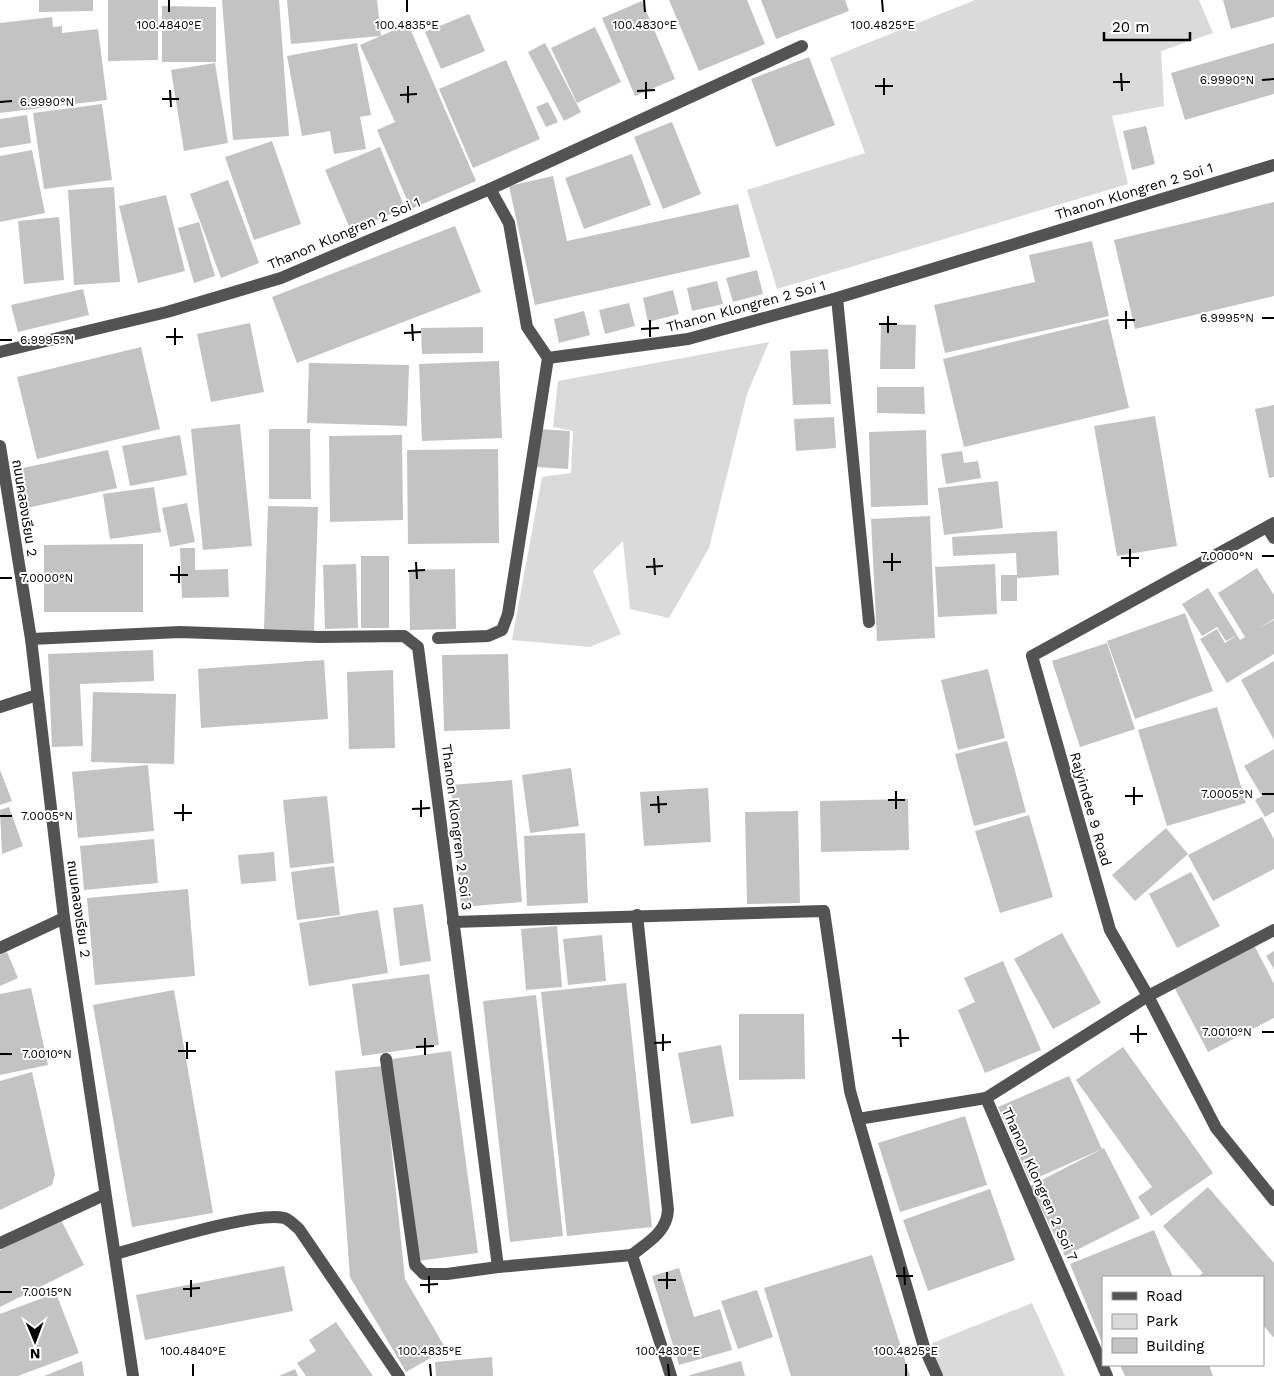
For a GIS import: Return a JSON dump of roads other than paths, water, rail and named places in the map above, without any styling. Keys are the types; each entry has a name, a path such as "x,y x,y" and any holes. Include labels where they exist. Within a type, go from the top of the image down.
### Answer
{"street":[{"name":"Thanon Klongren 2 Soi 1","path":"0,352 167,312 281,278 490,189 802,46"},
{"name":"Thanon Klongren 2 Soi 1","path":"548,358 688,339 837,298 1274,165"},
{"path":"438,638 488,636 502,630 508,614 548,358 528,327 510,223 490,189"},
{"path":"837,298 869,622"},
{"name":"ถนนคลองเรียน 2","path":"0,446 31,639 64,918 104,1195 115,1254 133,1376"},
{"path":"1270,525 1274,538"},
{"name":"Rajyindee 9 Road","path":"1270,525 1032,656 1110,930 1148,996 1216,1128 1274,1200"},
{"name":"Thanon Klongren 2 Soi 3","path":"31,639 180,632 319,637 404,636 418,647 498,1267"},
{"path":"0,707 37,695"},
{"path":"453,922 637,915 824,912 850,1092 924,1347 937,1376"},
{"path":"386,1059 415,1265 424,1274 435,1275 498,1267 632,1255 655,1238 665,1226 668,1210 637,915"},
{"path":"0,948 64,918"},
{"name":"Thanon Klongren 2 Soi 7","path":"1102,1365 986,1098 1148,996 1274,930"},
{"path":"858,1119 986,1098"},
{"path":"0,1243 104,1195"},
{"path":"115,1254 233,1223 270,1217 285,1218 299,1229 400,1376"},
{"path":"632,1255 671,1376"}]}
